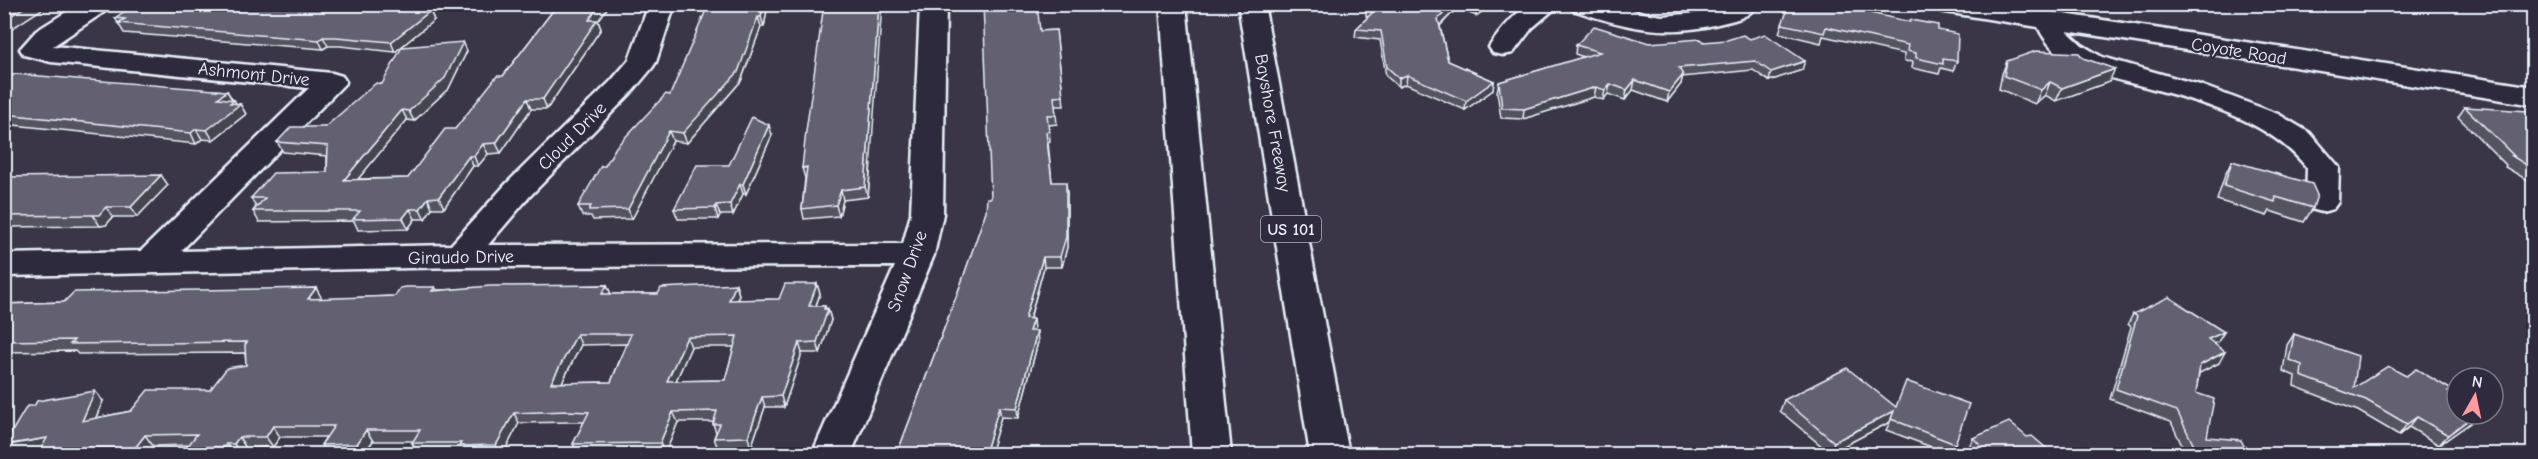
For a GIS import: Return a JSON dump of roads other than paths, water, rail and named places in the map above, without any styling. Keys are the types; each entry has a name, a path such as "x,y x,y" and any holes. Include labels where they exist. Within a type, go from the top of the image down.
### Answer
{"main road":[{"name":"Ashmont Drive","path":"98,4 46,37 34,49 51,54 332,82 149,263"},
{"name":"Cloud Drive","path":"460,256 518,190 621,87 642,62 662,4"},
{"name":"Snow Drive","path":"832,454 917,255 927,214 930,178 933,4"},
{"path":"1173,4 1212,454"},
{"name":"Bayshore Freeway","path":"1251,4 1330,454"},
{"path":"1503,47 1522,22 1547,4"},
{"path":"1582,4 1617,17 1644,23 1682,25 1714,20 1742,8 1745,4"},
{"name":"Coyote Road","path":"1945,4 2534,96"},
{"path":"2050,22 2052,33 2067,48 2083,58 2104,67 2197,94 2260,118 2294,135 2323,167 2322,202"},
{"name":"Giraudo Drive","path":"4,264 460,256 917,255"}]}
